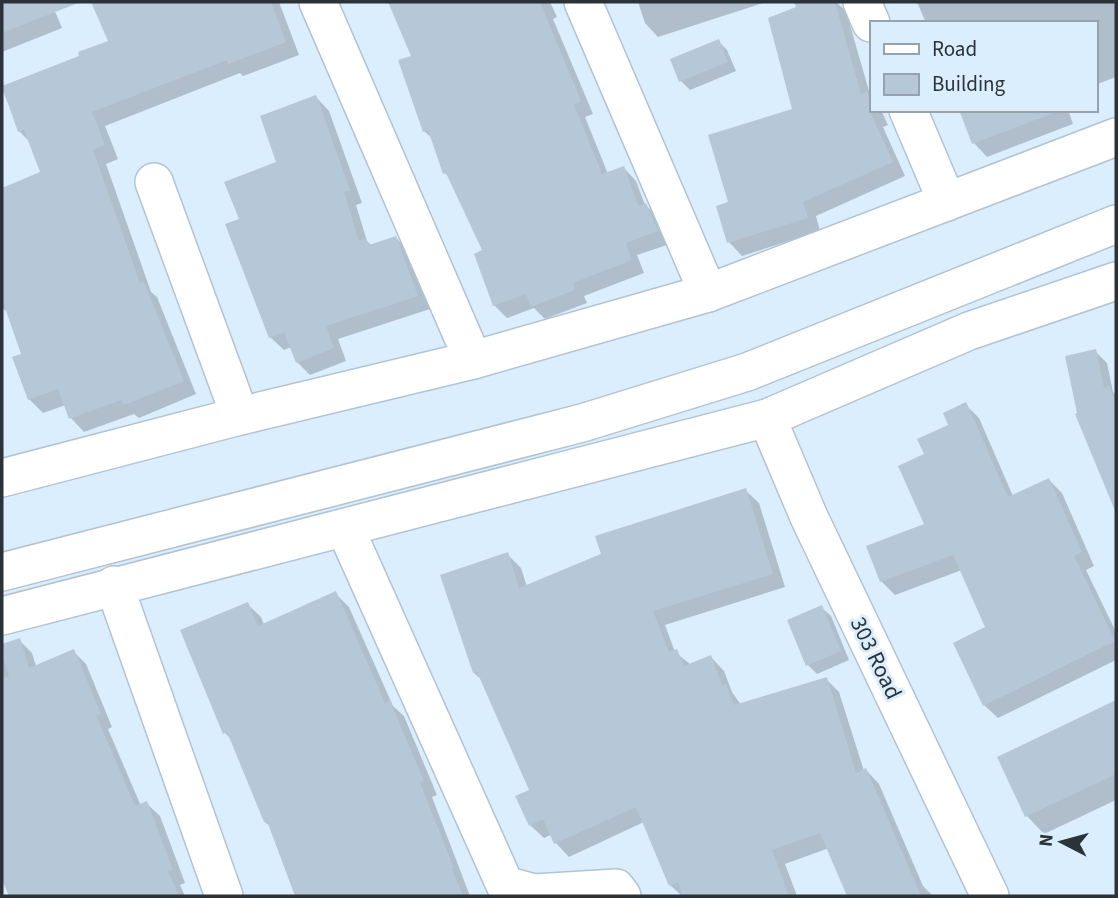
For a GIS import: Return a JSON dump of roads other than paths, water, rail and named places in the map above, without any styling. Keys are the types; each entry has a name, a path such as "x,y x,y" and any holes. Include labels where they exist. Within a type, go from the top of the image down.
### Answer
{"street":[{"path":"318,2 473,360"},
{"path":"583,2 708,293"},
{"path":"862,2 870,21"},
{"path":"909,112 947,202"},
{"path":"4,470 473,360 708,293 1116,137"},
{"path":"154,182 240,416"},
{"path":"2,572 620,411 747,372 1116,224"},
{"path":"2,616 767,418 969,331 1116,281"},
{"name":"303 Road","path":"767,418 809,517 990,896"},
{"path":"345,528 505,885 534,893 616,888 622,896"},
{"path":"114,585 224,896"}]}
